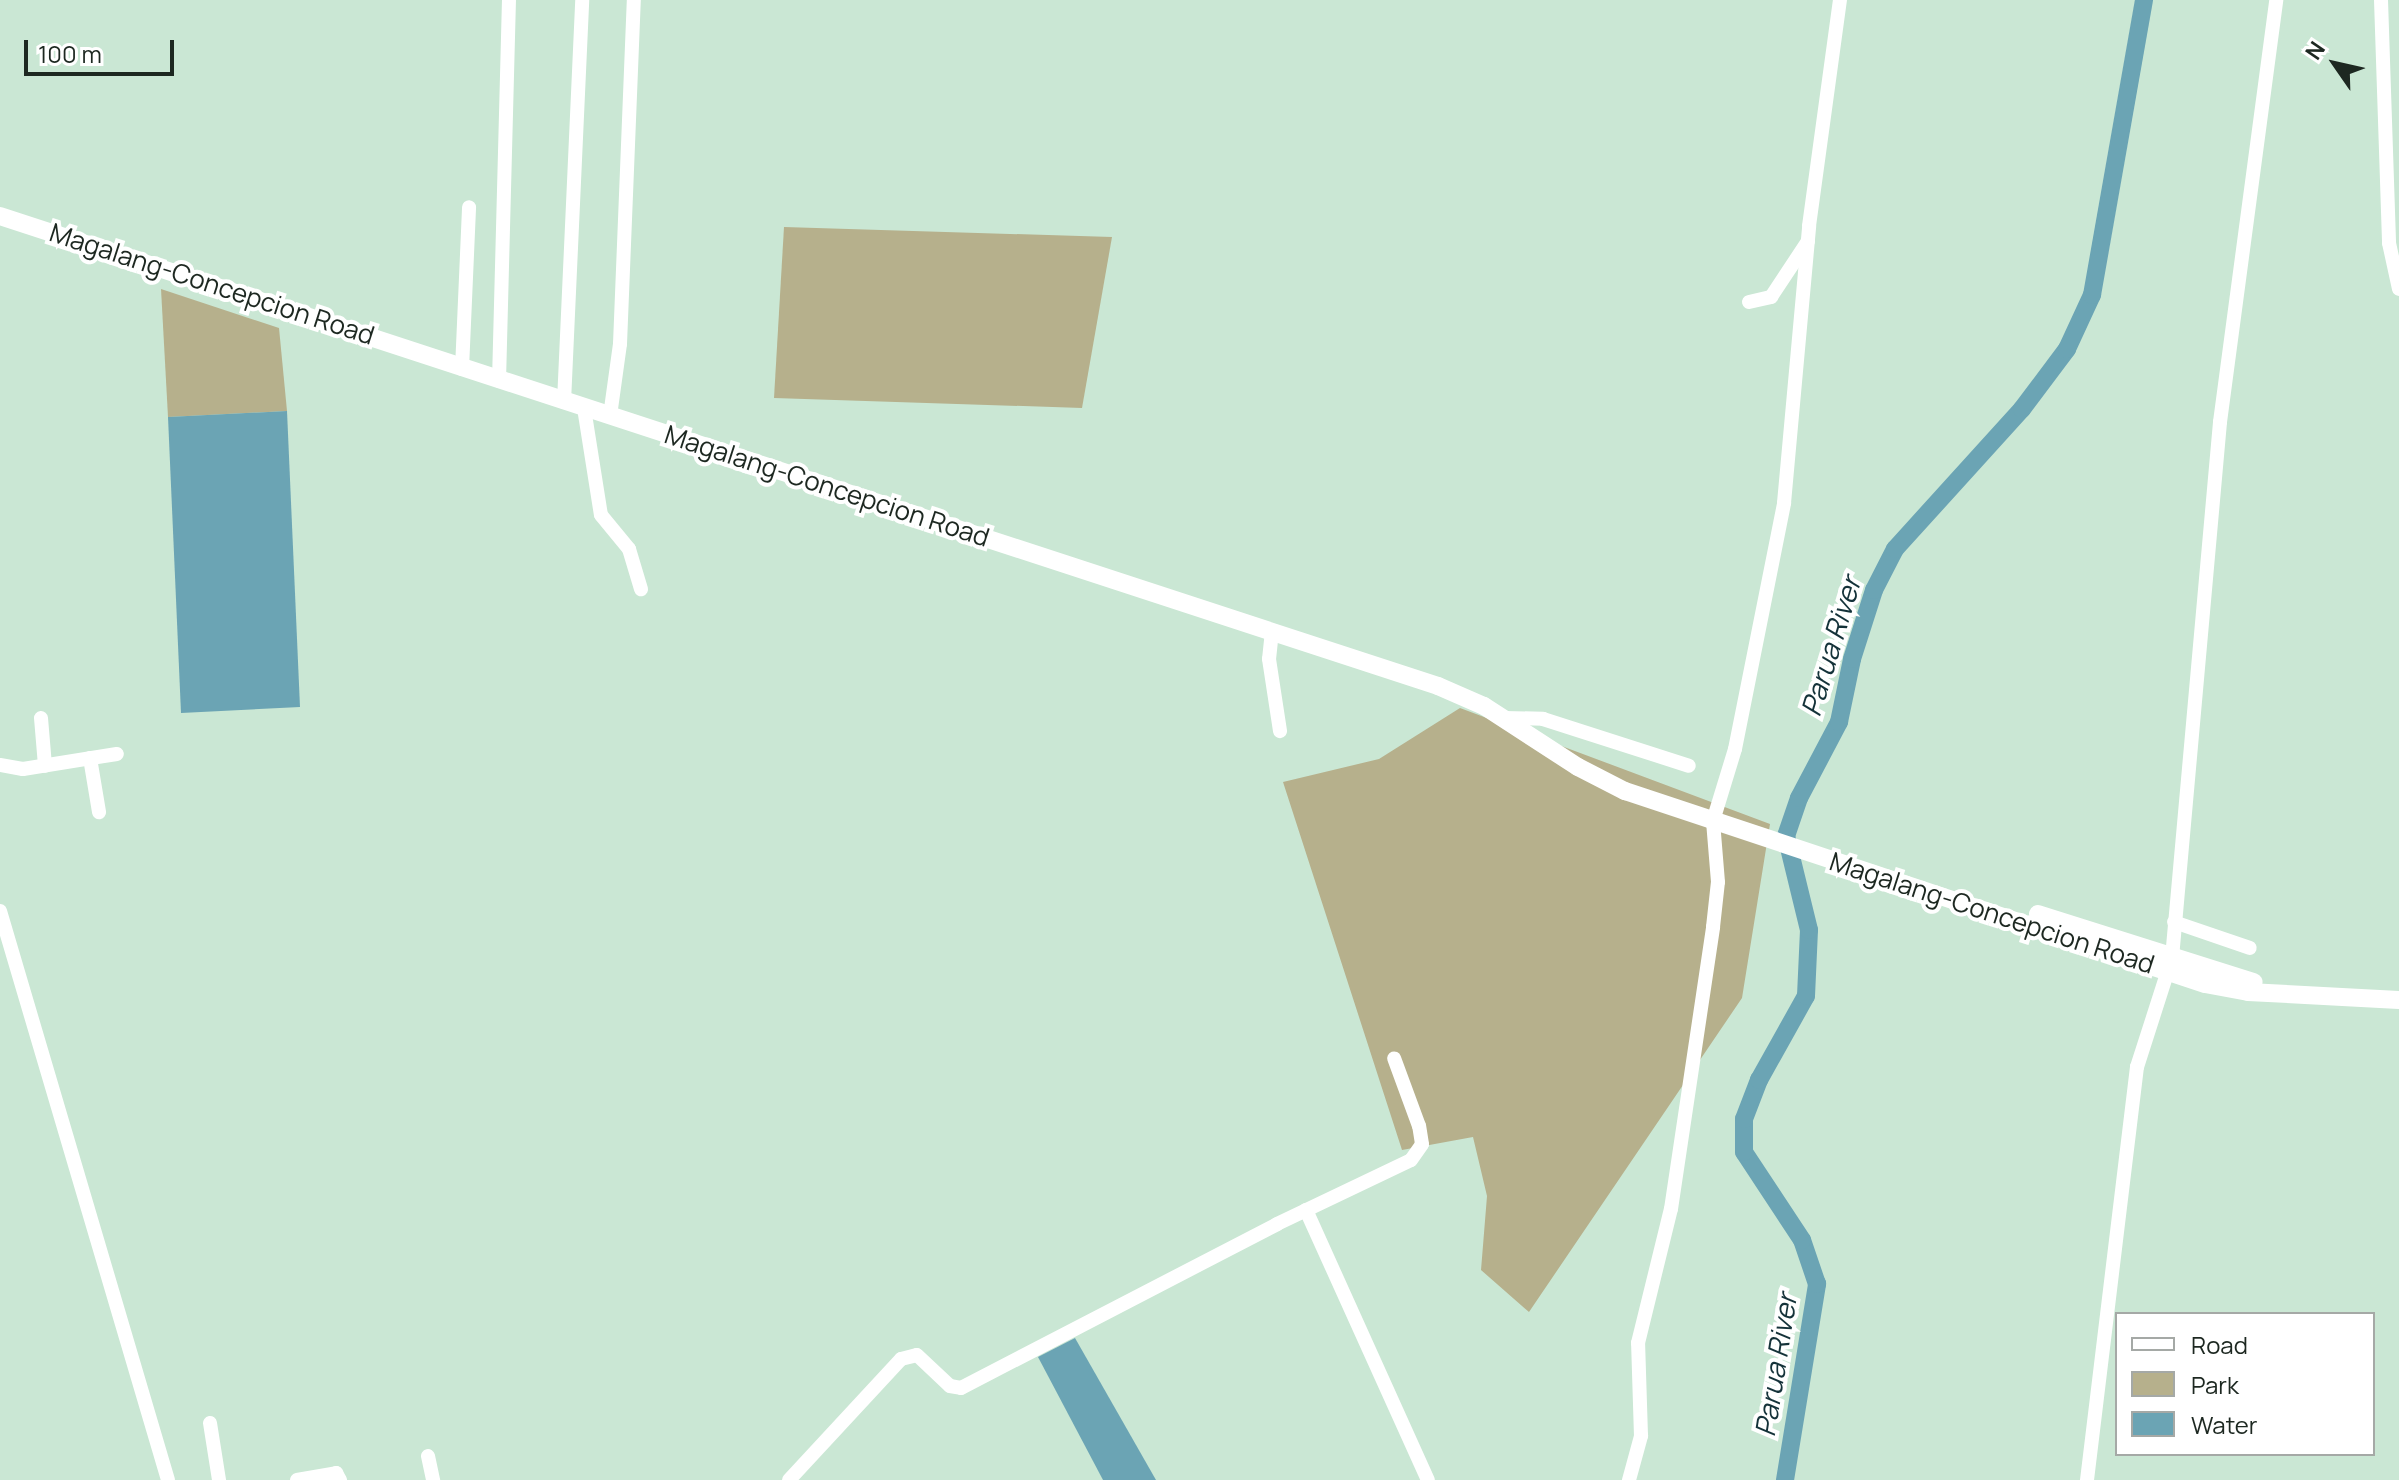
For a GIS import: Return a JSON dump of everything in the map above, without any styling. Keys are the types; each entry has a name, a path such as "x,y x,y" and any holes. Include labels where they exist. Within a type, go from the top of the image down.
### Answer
{"main road":[{"name":"Magalang-Concepcion Road","path":"0,216 1438,686 1504,718 1595,778 1637,795 1717,817 2166,963 2225,989 2354,994 2399,1000"}],"street":[{"path":"499,381 509,0"},
{"path":"564,402 582,0"},
{"path":"610,416 620,344 634,0"},
{"path":"1629,1480 1641,1436 1638,1343 1671,1209 1713,927 1718,882 1717,817 1741,719 1784,503 1808,240 1840,0"},
{"path":"2087,1480 2137,1067 2174,922 2220,422 2276,0"},
{"path":"2381,0 2389,243 2399,289"},
{"path":"462,369 469,207"},
{"path":"1749,302 1771,297 1808,240"},
{"path":"584,408 601,515 629,549 641,589"},
{"path":"1272,631 1269,659 1280,731"},
{"path":"41,718 45,766"},
{"path":"1504,718 1543,719 1689,766"},
{"path":"0,765 45,766 117,754"},
{"path":"90,758 99,812"},
{"path":"0,911 168,1480"},
{"path":"2174,922 2250,948"},
{"path":"789,1480 901,1359 917,1355 950,1386 961,1388 1419,1152 1419,1126 1394,1058"},
{"path":"1306,1210 1428,1480"},
{"path":"210,1423 219,1480"},
{"path":"428,1456 433,1480"},
{"path":"297,1480 336,1473 340,1480"}],"green space":[{"path":"784,227 1112,237 1082,408 774,398"},
{"path":"161,289 279,328 287,411 168,417"},
{"path":"1460,708 1770,824 1742,998 1529,1312 1481,1270 1487,1196 1473,1137 1402,1150 1283,782 1379,759"}],"water":[{"path":"287,411 300,707 181,713 168,417"},
{"path":"1075,1338 1156,1480 1103,1480 1038,1357"}],"waterway":[{"name":"Parua River","path":"1785,1480 1817,1284 1802,1240 1744,1152 1744,1119 1759,1080 1806,996 1809,930 1786,836 1799,798 1839,722 1852,659 1874,590 1895,549 2022,409 2067,349 2092,295 2144,0"}]}
